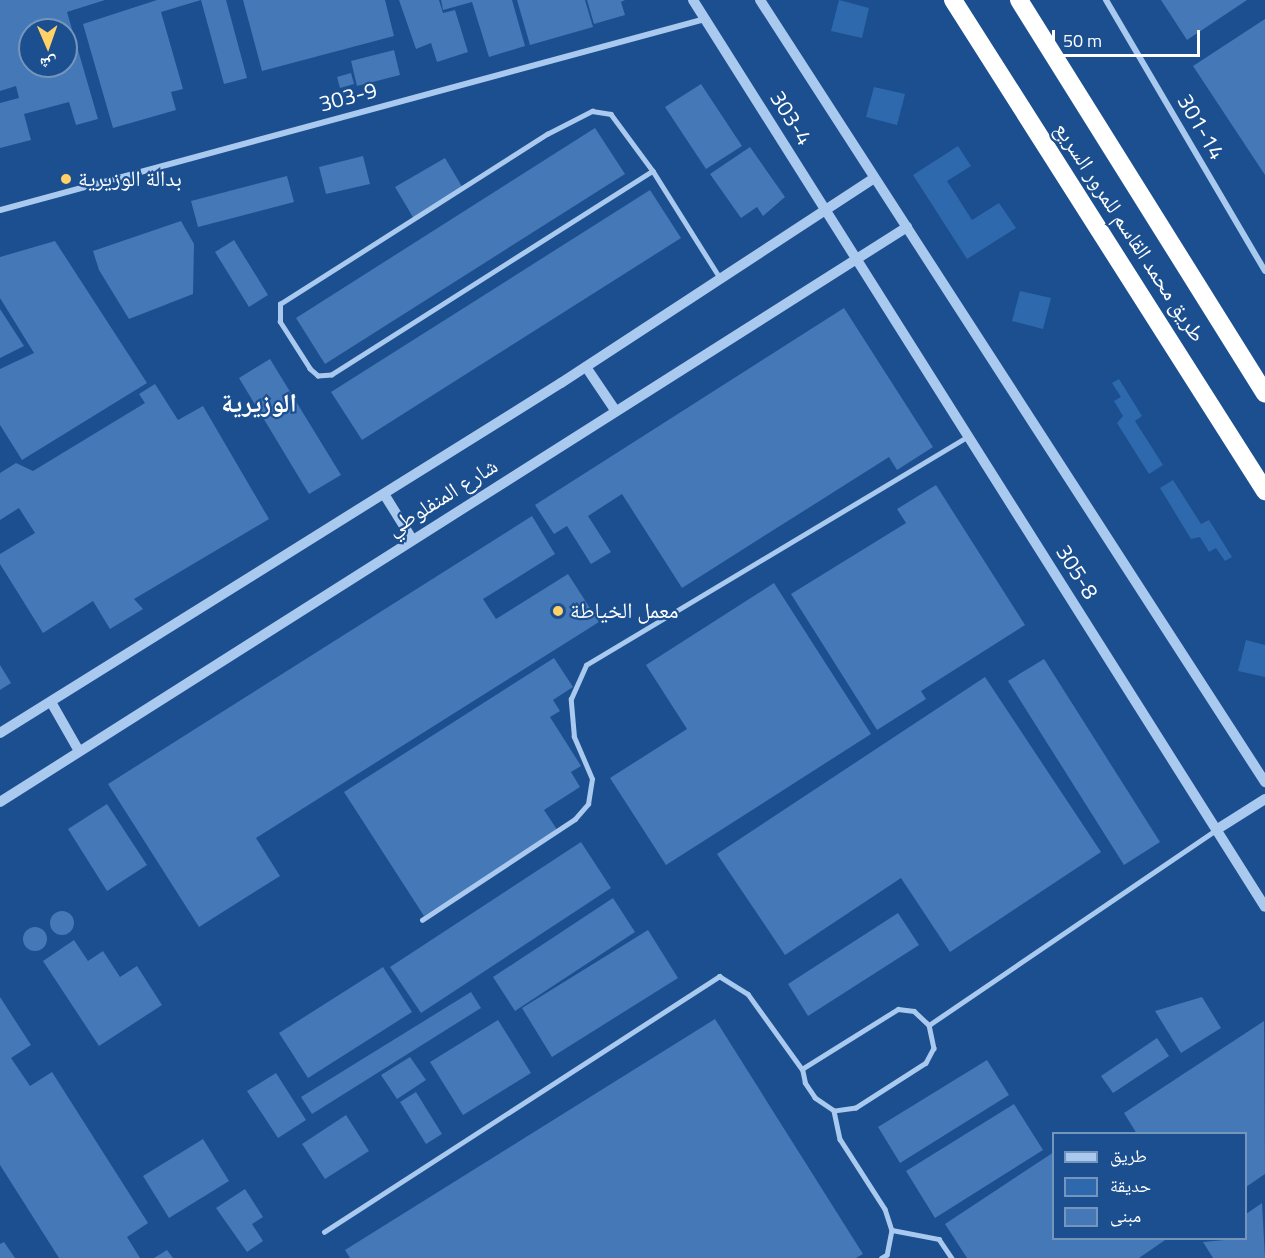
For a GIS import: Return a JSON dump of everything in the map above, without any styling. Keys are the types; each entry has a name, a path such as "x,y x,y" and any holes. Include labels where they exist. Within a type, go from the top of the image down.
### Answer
{"highway":[{"name":"طريق محمد القاسم للمرور السريع","path":"953,0 1265,491"},
{"name":"طريق محمد القاسم للمرور السريع","path":"1019,0 1265,394"}],"street":[{"name":"303-4","path":"693,0 856,257"},
{"name":"303-4","path":"760,0 907,227"},
{"name":"301-14","path":"1106,0 1265,271"},
{"name":"303-9","path":"0,210 705,19"},
{"name":"شارع المنفلوطي","path":"0,734 586,367 825,208 874,178"},
{"name":"شارع المنفلوطي","path":"0,802 856,257 907,227"},
{"name":"305-8","path":"907,227 1265,782"},
{"name":"305-8","path":"856,257 1265,907"},
{"path":"586,367 615,410"},
{"path":"384,494 412,539"},
{"path":"51,702 79,751"},
{"path":"1216,830 1265,799"}],"lane":[{"path":"653,171 332,375 318,376 310,369 280,322 280,304 547,134 592,111 611,114 653,171 720,278"},
{"path":"422,920 576,819 588,804 592,779 574,737 571,699 586,665 969,436"},
{"path":"929,1025 1216,830"},
{"path":"324,1232 719,976 748,994 802,1069 805,1083 815,1098 834,1111 856,1108 926,1063 934,1048 929,1025 914,1011 898,1009 802,1069"},
{"path":"834,1111 840,1138 885,1209 892,1230 887,1255 882,1258"},
{"path":"892,1230 939,1239 952,1258"}],"green space":[{"path":"839,0 869,8 862,38 831,31"},
{"path":"874,87 905,94 897,125 866,117"},
{"path":"958,146 971,166 947,181 972,220 999,203 1016,228 967,259 913,175"},
{"path":"1020,291 1051,298 1043,329 1012,321"},
{"path":"1119,379 1142,416 1135,421 1163,465 1149,474 1117,423 1123,416 1114,401 1121,397 1112,383"},
{"path":"1173,480 1201,524 1209,520 1232,557 1225,561 1216,548 1209,552 1200,537 1191,539 1160,488"},
{"path":"1246,640 1265,645 1265,677 1238,671"}],"building":[{"path":"0,0 105,0 67,12 69,18 18,18 18,78 78,78 78,50 98,119 76,125 69,102 24,114 31,140 0,148 0,103 19,98 16,86 0,91"},
{"path":"157,0 201,0 161,12 183,89 171,92 176,110 113,128 83,24"},
{"path":"201,0 226,0 247,78 224,84"},
{"path":"243,0 385,0 394,36 262,71"},
{"path":"399,0 439,0 443,13 455,10 468,52 437,62 431,43 416,49"},
{"path":"441,0 512,0 525,46 489,57 472,2 443,10"},
{"path":"517,0 585,0 593,27 530,45"},
{"path":"587,0 625,0 621,2 625,15 594,24"},
{"path":"1161,0 1247,0 1187,40"},
{"path":"1265,19 1265,175 1193,66"},
{"path":"394,50 400,75 357,86 351,61"},
{"path":"351,73 354,84 340,88 337,77"},
{"path":"701,84 742,146 706,169 665,107"},
{"path":"595,128 625,174 325,364 296,318"},
{"path":"750,147 785,197 763,216 757,207 741,218 710,174"},
{"path":"363,156 370,184 326,194 319,167"},
{"path":"445,158 464,190 414,219 395,187"},
{"path":"287,176 294,202 198,227 191,201"},
{"path":"650,190 681,238 362,440 331,392"},
{"path":"181,221 194,244 193,294 129,319 99,270 93,251"},
{"path":"234,240 268,295 249,307 215,252"},
{"path":"55,241 147,383 22,460 0,425 0,369 34,353 0,298 0,257"},
{"path":"844,308 933,447 897,470 889,457 682,588 622,494 588,516 611,552 591,564 567,526 554,534 535,505"},
{"path":"0,309 24,346 0,358"},
{"path":"270,359 341,475 309,494 239,378"},
{"path":"155,384 178,420 203,406 269,519 134,599 143,609 110,629 93,601 43,633 0,564 0,554 35,533 19,508 0,520 0,473 16,463 33,471 145,403 139,394"},
{"path":"936,485 1025,625 921,691 926,699 877,730 791,594 906,523 897,509"},
{"path":"532,516 555,554 483,599 496,619 568,574 599,622 256,838 280,876 199,927 108,784"},
{"path":"774,583 871,734 666,865 610,778 687,729 646,665"},
{"path":"554,658 573,687 553,700 560,711 550,717 581,766 571,772 580,787 544,810 558,831 424,916 344,792"},
{"path":"1044,659 1160,842 1124,865 1008,681"},
{"path":"0,665 11,683 0,690"},
{"path":"985,677 1101,852 950,952 901,878 785,955 717,854"},
{"path":"107,804 147,865 107,891 68,829"},
{"path":"581,842 611,888 421,1013 390,967"},
{"path":"613,898 635,932 515,1011 493,977"},
{"path":"62,911 71,914 74,923 71,932 62,935 53,932 50,923 53,914"},
{"path":"898,913 919,945 808,1016 788,984"},
{"path":"35,927 44,930 47,939 44,948 35,951 26,948 23,939 26,930"},
{"path":"648,930 678,978 552,1057 522,1008"},
{"path":"74,940 88,961 103,951 120,977 137,966 162,1005 99,1046 43,961"},
{"path":"383,967 412,1012 308,1078 279,1033"},
{"path":"471,992 481,1008 312,1114 301,1097"},
{"path":"0,997 31,1045 11,1058 30,1086 52,1072 148,1223 127,1237 140,1258 59,1258 0,1165"},
{"path":"1202,997 1221,1028 1181,1053 1155,1011"},
{"path":"715,1019 863,1254 856,1258 350,1258 345,1250"},
{"path":"498,1020 531,1073 463,1115 430,1062"},
{"path":"1264,1021 1265,1174 1247,1186 1247,1132 1136,1132 1124,1113"},
{"path":"1157,1038 1169,1056 1113,1093 1101,1076"},
{"path":"410,1057 426,1080 397,1099 381,1075"},
{"path":"987,1060 1009,1095 900,1163 878,1127"},
{"path":"276,1073 306,1120 278,1138 247,1091"},
{"path":"416,1092 442,1134 426,1144 400,1102"},
{"path":"1014,1104 1043,1150 935,1218 906,1171"},
{"path":"346,1115 369,1151 325,1179 302,1144"},
{"path":"203,1139 229,1181 169,1218 143,1176"},
{"path":"1052,1153 1052,1240 1165,1240 1139,1258 967,1258 945,1224"},
{"path":"245,1189 263,1217 252,1224 263,1241 247,1252 216,1208"},
{"path":"1262,1203 1265,1258 1213,1258 1203,1242 1247,1240 1247,1213"},
{"path":"4,1242 15,1258 0,1258 0,1244"},
{"path":"167,1250 173,1258 154,1258"}],"place":[{"name":"بدالة الوزيرية","path":"66,179"},
{"name":"معمل الخياطة","path":"558,611"}],"district":[{"name":"الوزيرية","path":"259,403"}]}
